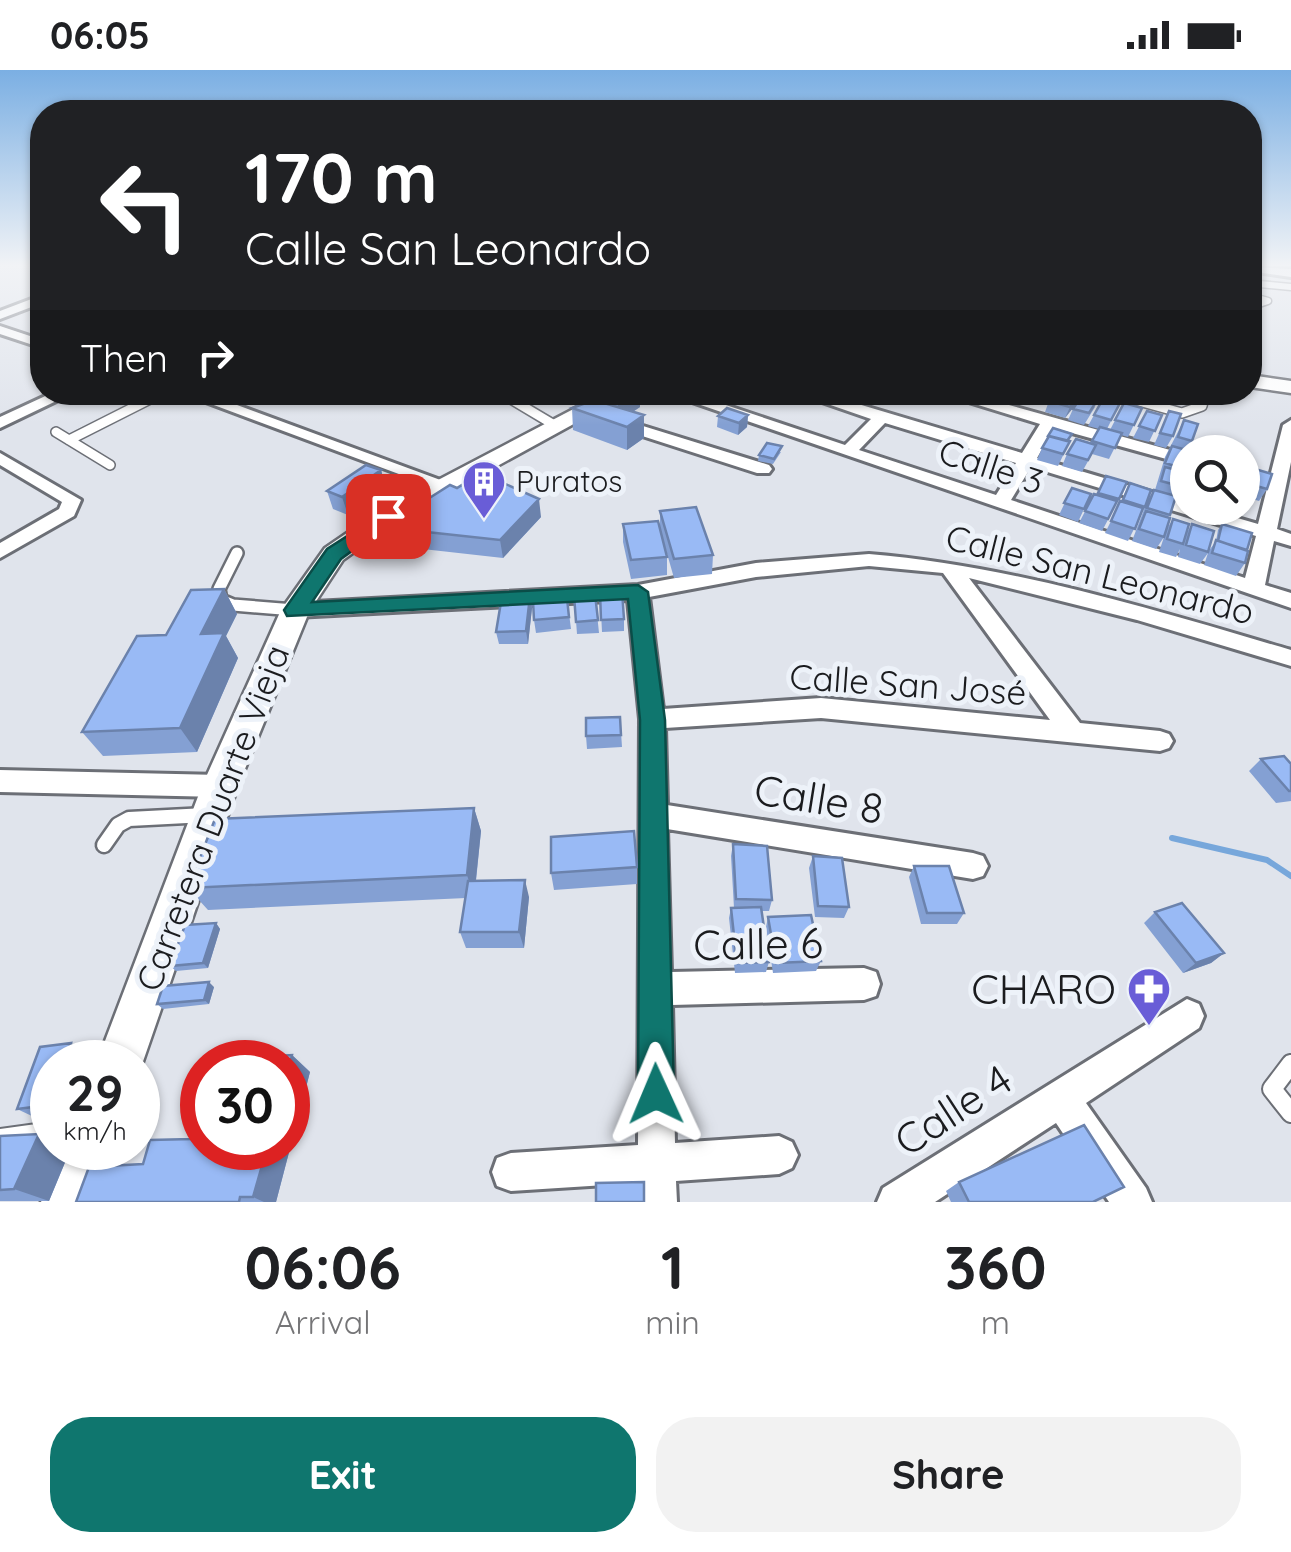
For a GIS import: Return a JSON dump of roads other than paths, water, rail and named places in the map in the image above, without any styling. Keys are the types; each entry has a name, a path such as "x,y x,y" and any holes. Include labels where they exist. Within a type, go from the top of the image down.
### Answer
{"main road":[{"path":"1262,379 1291,383"},
{"name":"Carretera Duarte Vieja","path":"128,1040 215,800 295,610 334,554 388,516 596,405"},
{"path":"67,1202 80,1170"}],"street":[{"path":"0,330 30,340"},
{"path":"0,423 39,405"},
{"path":"222,405 446,485"},
{"name":"Calle 3","path":"708,405 1291,601"},
{"path":"840,405 1291,540"},
{"path":"988,405 1170,455"},
{"path":"582,412 763,469"},
{"path":"847,453 881,418"},
{"path":"1000,504 1049,423"},
{"path":"1252,589 1291,425"},
{"path":"0,458 72,500 72,506 0,552"},
{"name":"Calle San Leonardo","path":"295,610 638,592 756,570 869,560 949,567 1140,612 1291,658"},
{"path":"949,567 1072,731"},
{"path":"638,592 652,720 657,1183"},
{"name":"Calle San José","path":"652,720 822,708 1160,741"},
{"path":"0,781 215,800"},
{"name":"Calle 8","path":"653,815 973,866"},
{"name":"Calle 6","path":"655,990 864,984"},
{"name":"Calle 4","path":"897,1202 942,1178 1122,1054 1188,1016"},
{"name":"Calle 4","path":"1060,1097 1132,1202"},
{"path":"511,1172 657,1183 778,1155"}],"lane":[{"path":"69,440 138,405"},
{"path":"521,405 556,426"},
{"path":"1153,405 1182,413 1202,405"},
{"path":"56,432 110,466"},
{"path":"238,553 219,589 221,600 233,605 295,610"},
{"path":"104,845 118,825 129,819 215,800"},
{"path":"1291,1064 1272,1089 1291,1113"},
{"path":"0,1138 30,1134"}],"waterway":[{"path":"1172,838 1267,860 1291,876"}],"place":[{"name":"Puratos","path":"484,520"},
{"name":"CHARO","path":"1149,1027"}]}
